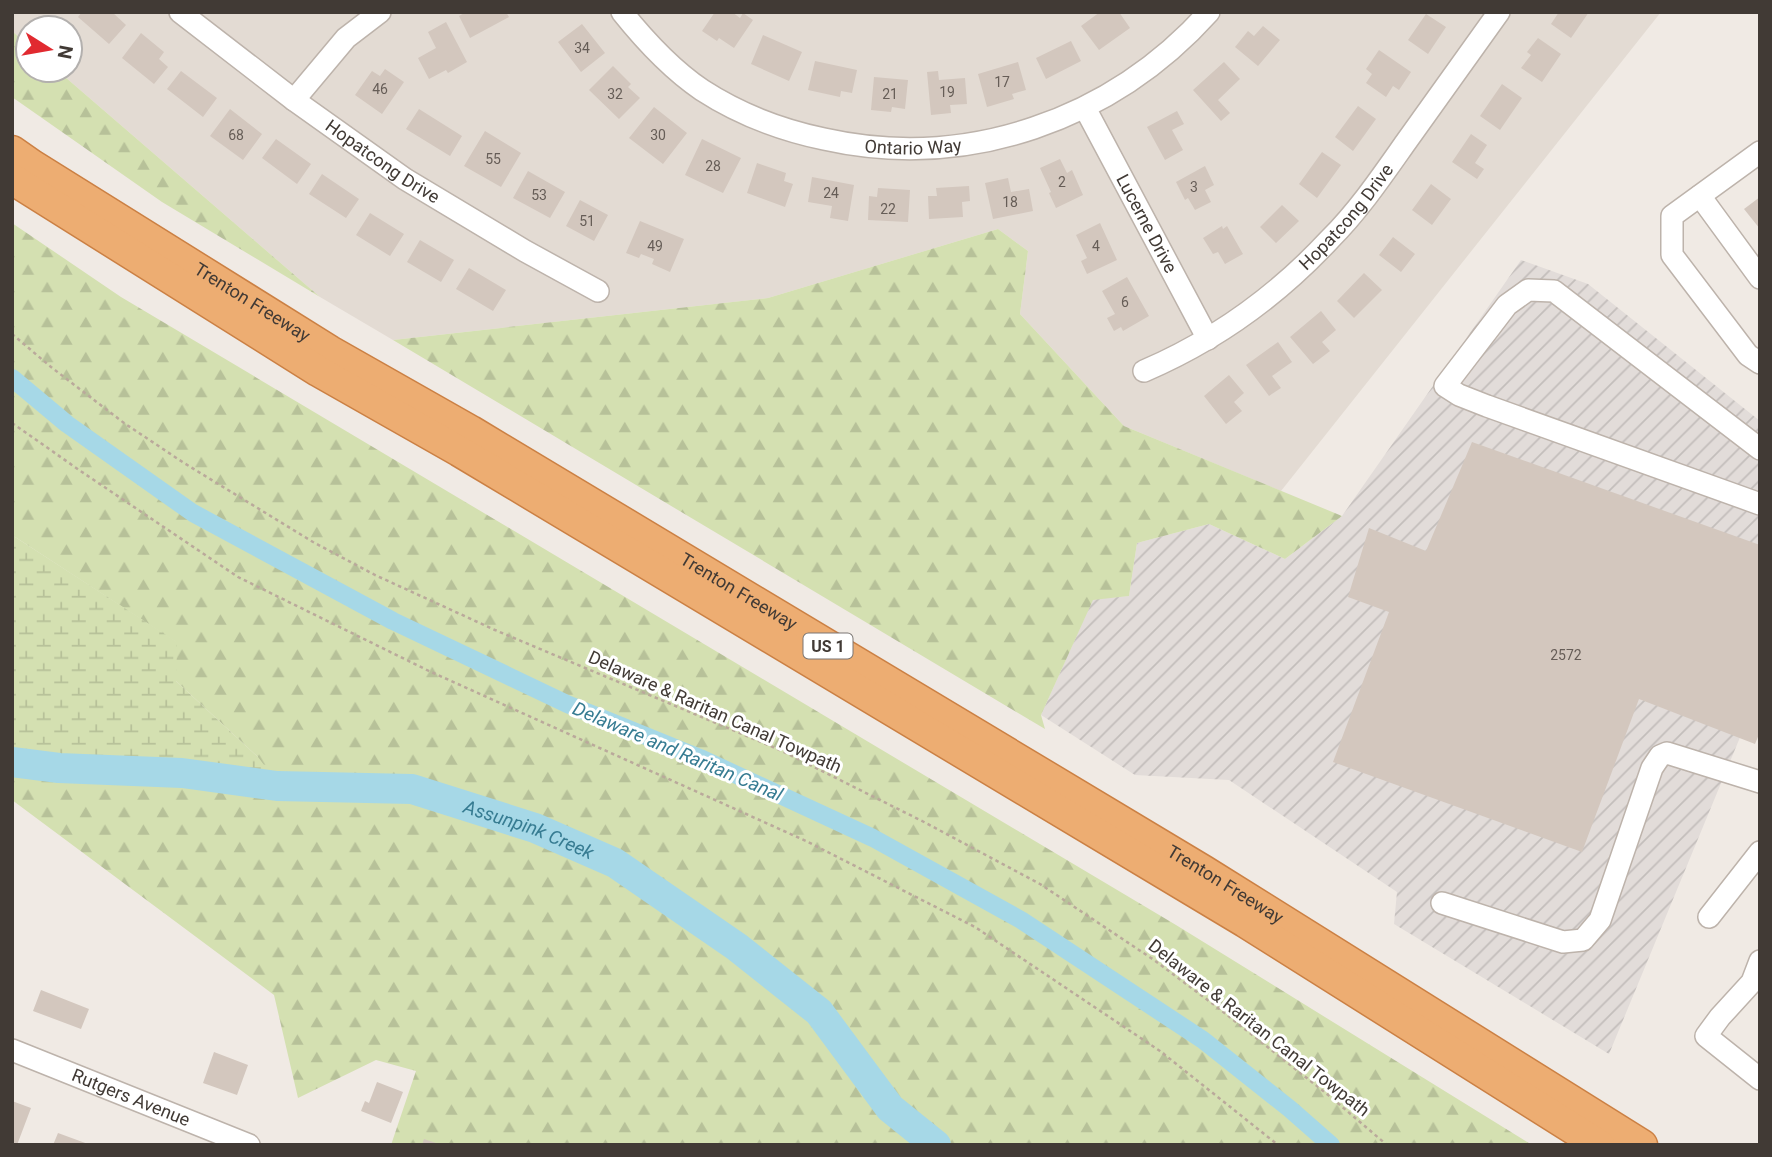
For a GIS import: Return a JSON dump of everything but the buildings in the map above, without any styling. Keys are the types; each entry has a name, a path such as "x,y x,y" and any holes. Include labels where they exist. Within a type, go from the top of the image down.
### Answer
{"highway":[{"name":"Trenton Freeway","path":"12,151 330,351 471,431 1204,871 1643,1145"},
{"name":"Trenton Freeway","path":"12,179 318,371 459,451 1245,922 1599,1145"}],"street":[{"name":"Hopatcong Drive","path":"180,12 294,100 405,178 525,251 598,291"},
{"path":"294,100 346,38 380,12"},
{"name":"Ontario Way","path":"622,12 672,67 729,106 803,135 844,144 914,149 969,144 1010,136 1085,107 1144,72 1177,45 1209,12"},
{"name":"Hopatcong Drive","path":"1144,371 1208,339 1265,300 1332,238 1364,200 1499,12"},
{"name":"Lucerne Drive","path":"1085,107 1208,339"},
{"path":"1760,152 1672,216 1672,255 1748,355 1760,363"},
{"path":"1700,196 1760,278"},
{"path":"1760,449 1554,291 1528,290 1507,305 1445,386 1468,399 1760,503"},
{"path":"1442,903 1563,942 1583,940 1600,920 1651,768 1660,756 1667,753 1760,782"},
{"path":"1709,918 1760,852"},
{"path":"1760,961 1752,982 1706,1036 1760,1079"},
{"name":"Rutgers Avenue","path":"12,1050 249,1145"}],"path":[{"name":"Delaware & Raritan Canal Towpath","path":"12,334 124,422 184,463 313,542 375,575 495,630 780,750 1041,884 1154,960 1217,1007 1387,1145"},
{"path":"12,423 238,577 429,671 806,841 975,927 1160,1051 1278,1145"}],"shaded area":[{"path":"12,12 1661,12 1281,491 1124,426 1020,314 1028,251 998,229 768,298 393,340 320,297 73,84 84,84 84,14 14,14 14,33"},
{"path":"1521,260 1588,284 1760,421 1760,689 1609,1054 1394,924 1397,892 1229,780 1135,775 1041,715 1093,599 1129,596 1137,543 1209,524 1285,559 1342,516"}],"green space":[{"path":"12,31 14,84 73,84 320,297 162,202 12,97"},
{"path":"12,223 121,297 1176,925 1532,1145 391,1145 416,1071 376,1060 298,1098 274,995 12,800 12,761 25,755 96,757 164,787 258,757 176,681 176,642 12,535"},
{"path":"998,229 1028,251 1020,314 1124,426 1342,516 1285,559 1209,524 1137,543 1129,596 1093,600 1041,715 1045,729 393,340 768,298"},
{"path":"12,535 177,642 176,681 258,757 284,791 164,787 96,757 25,755 12,761"}],"waterway":[{"name":"Delaware and Raritan Canal","path":"12,378 67,424 193,513 393,621 567,704 700,758 873,838 1021,920 1203,1040 1331,1145"},
{"name":"Assunpink Creek","path":"12,762 59,768 182,773 277,786 412,789 535,828 615,863 737,947 819,1012 890,1108 936,1145"}]}
